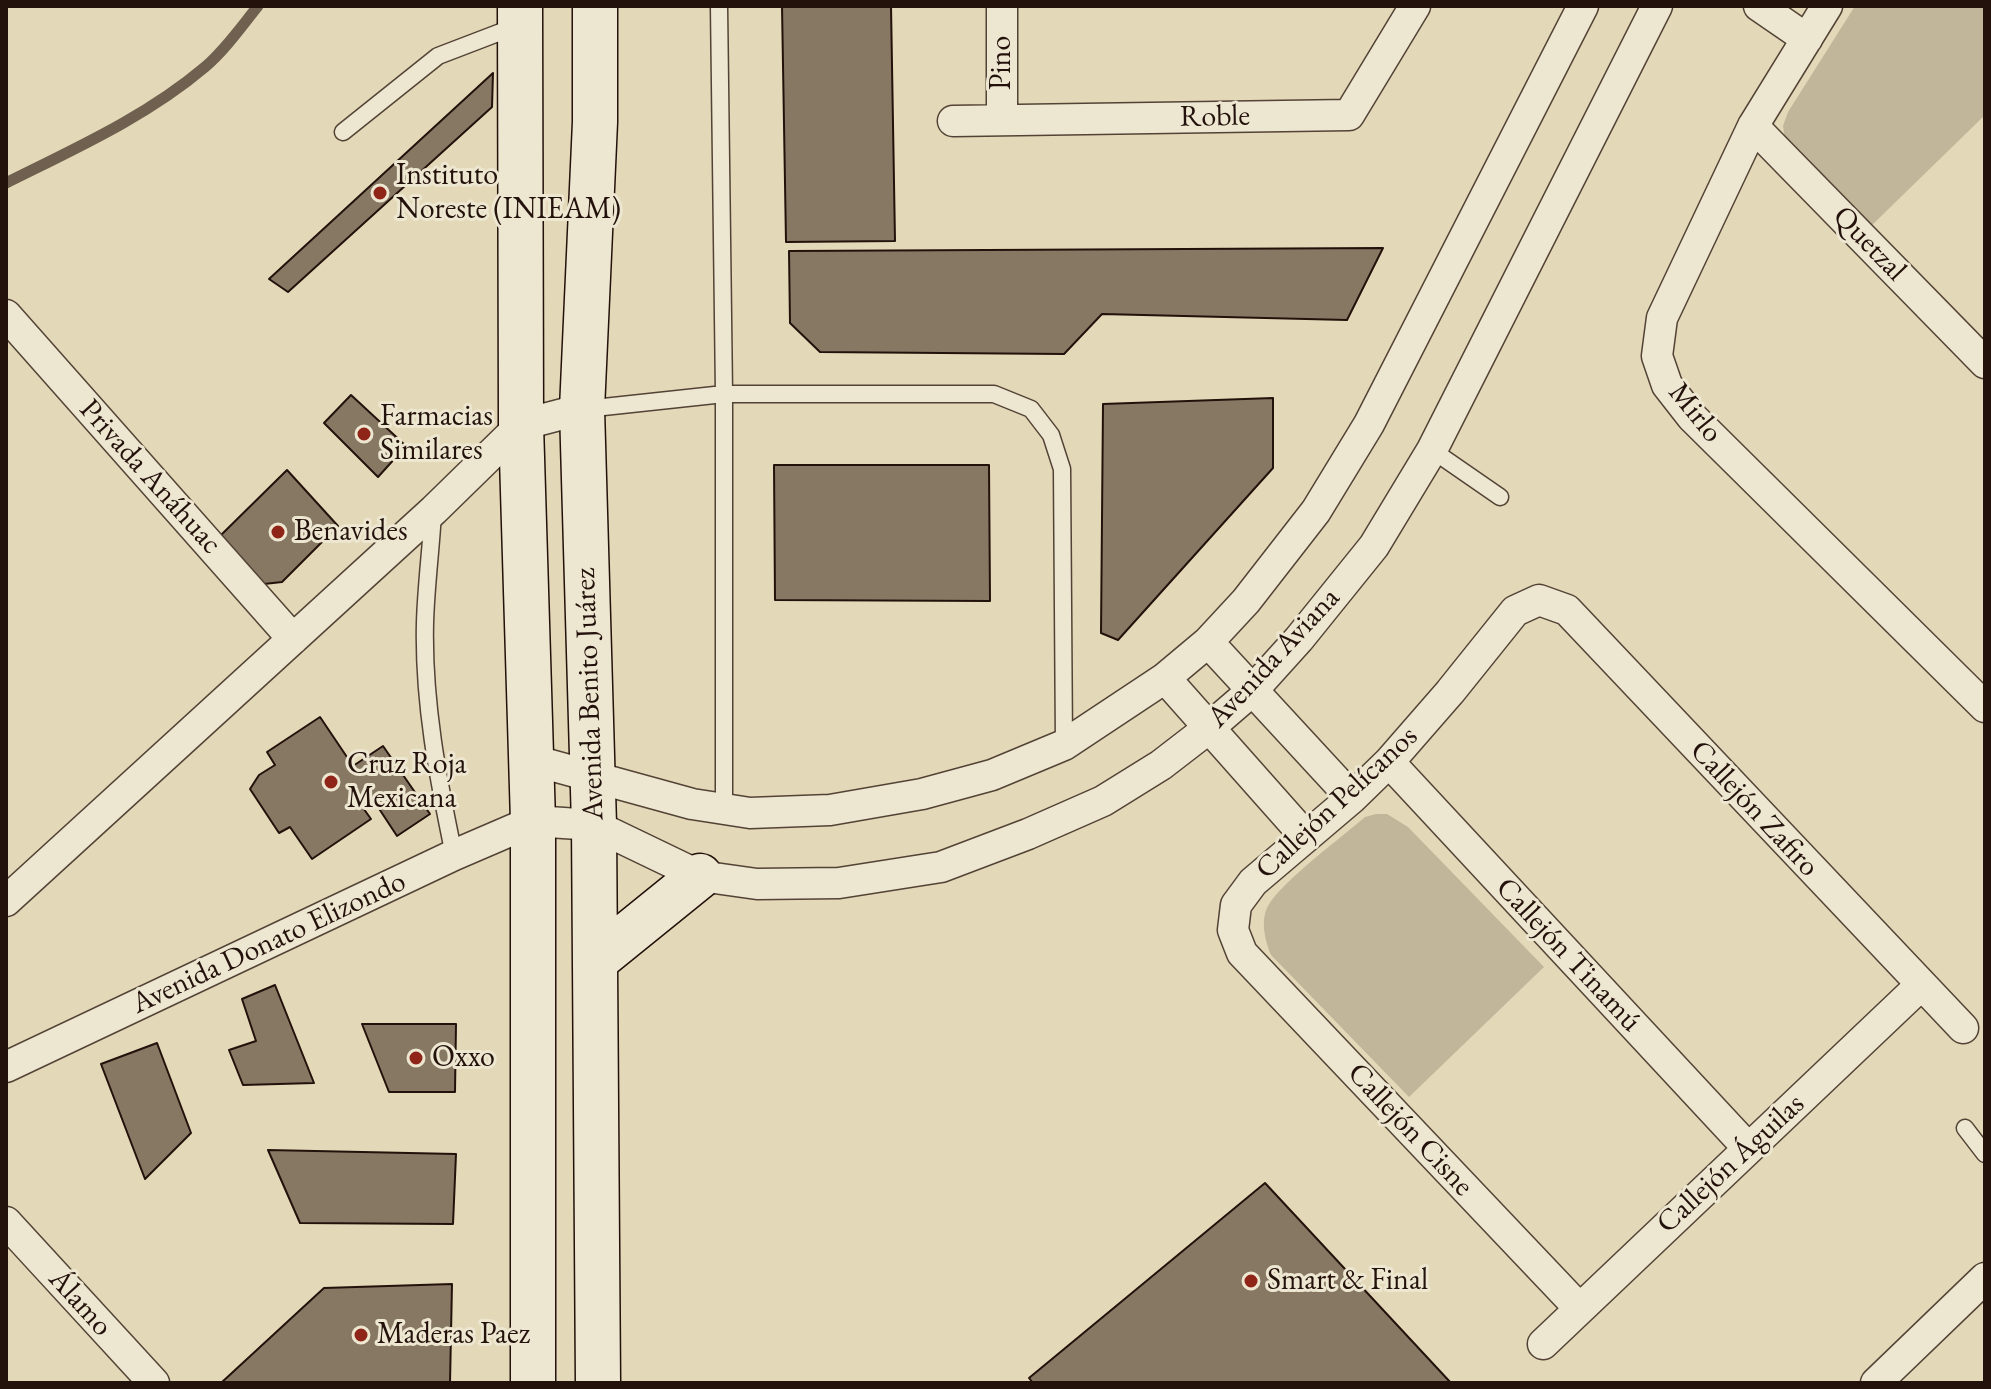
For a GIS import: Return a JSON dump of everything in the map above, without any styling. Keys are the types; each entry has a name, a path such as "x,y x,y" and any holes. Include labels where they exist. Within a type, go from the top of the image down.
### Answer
{"street":[{"name":"Avenida Benito Juárez","path":"595,6 595,122 582,409 594,825 598,1383"},
{"name":"Pino","path":"1002,6 1002,120"},
{"name":"Roble","path":"953,121 1349,115 1415,6"},
{"name":"Avenida Aviana","path":"532,760 639,792 724,809 750,813 830,810 922,794 992,775 1064,745 1165,678 1208,642 1246,601 1316,511 1369,424 1583,6"},
{"name":"Avenida Aviana","path":"594,825 700,876 757,884 839,883 941,867 1103,801 1161,765 1253,690 1299,639 1374,546 1432,450 1657,6"},
{"path":"1759,6 1807,39"},
{"name":"Mirlo","path":"1827,6 1753,126 1662,318 1657,356 1667,385 1692,417 1985,707"},
{"name":"Avenida Benito Juárez","path":"520,15 521,425 533,821 533,1383"},
{"name":"Quetzal","path":"1753,126 1985,363"},
{"name":"Privada Anáhuac","path":"6,315 293,639"},
{"path":"6,901 434,510 521,425 582,409"},
{"name":"Callejón Pelícanos","path":"1242,953 1233,930 1236,905 1253,882 1352,798 1389,762 1515,611 1539,600"},
{"name":"Callejón Zafiro","path":"1539,600 1567,610 1963,1028"},
{"path":"1208,642 1352,798"},
{"path":"1165,678 1306,837"},
{"name":"Callejón Tinamú","path":"1389,762 1748,1148"},
{"path":"533,821 594,825"},
{"name":"Avenida Donato Elizondo","path":"6,1067 454,855 533,821"},
{"path":"595,961 700,876"},
{"name":"Callejón Cisne","path":"1242,953 1579,1308"},
{"name":"Callejón Águilas","path":"1543,1344 1921,985"},
{"name":"Álamo","path":"6,1222 154,1383"},
{"path":"1876,1383 1985,1278"}],"lane":[{"path":"719,6 724,394 724,809"},
{"path":"343,132 438,56 520,15"},
{"path":"582,409 724,394 994,394 1031,409 1051,435 1062,469 1064,745"},
{"path":"1432,450 1500,497"},
{"path":"434,510 425,625 429,702 436,770 454,855"},
{"path":"1965,1128 1985,1154"}],"shaded area":[{"path":"1855,6 1985,6 1985,115 1870,227 1785,140 1783,126 1788,112"},
{"path":"1387,814 1408,827 1544,967 1409,1097 1271,955 1264,930 1268,906 1286,884 1365,817"}],"building":[{"path":"782,6 891,6 895,241 786,242"},
{"name":"Instituto Noreste (INIEAM)","path":"493,73 492,107 288,292 269,279"},
{"path":"1383,248 1347,320 1102,314 1064,354 820,352 790,323 789,251"},
{"name":"Farmacias Similares","path":"351,395 406,446 378,477 324,423"},
{"path":"1273,398 1273,468 1118,640 1101,633 1103,404"},
{"path":"774,465 989,465 990,601 775,600"},
{"name":"Benavides","path":"287,470 338,526 282,582 264,584 218,538"},
{"name":"Cruz Roja Mexicana","path":"320,717 353,766 383,746 430,814 397,836 372,798 361,805 371,819 312,859 290,827 279,833 250,789 259,775 275,765 267,752"},
{"path":"275,985 314,1083 243,1085 229,1050 256,1041 242,999"},
{"name":"Oxxo","path":"362,1024 456,1024 455,1092 389,1092"},
{"path":"157,1043 191,1133 145,1179 101,1064"},
{"path":"268,1150 456,1154 453,1224 300,1223"},
{"name":"Smart & Final","path":"1265,1183 1451,1383 1033,1383 1029,1378"},
{"name":"Maderas Paez","path":"452,1284 450,1383 221,1383 324,1288"}],"waterway":[{"path":"6,183 109,131 182,85 219,53 258,6"}],"place":[{"name":"Instituto Noreste (INIEAM)","path":"380,193"},
{"name":"Farmacias Similares","path":"364,434"},
{"name":"Benavides","path":"278,532"},
{"name":"Cruz Roja Mexicana","path":"331,782"},
{"name":"Oxxo","path":"416,1058"},
{"name":"Smart & Final","path":"1251,1281"},
{"name":"Maderas Paez","path":"361,1335"}]}
